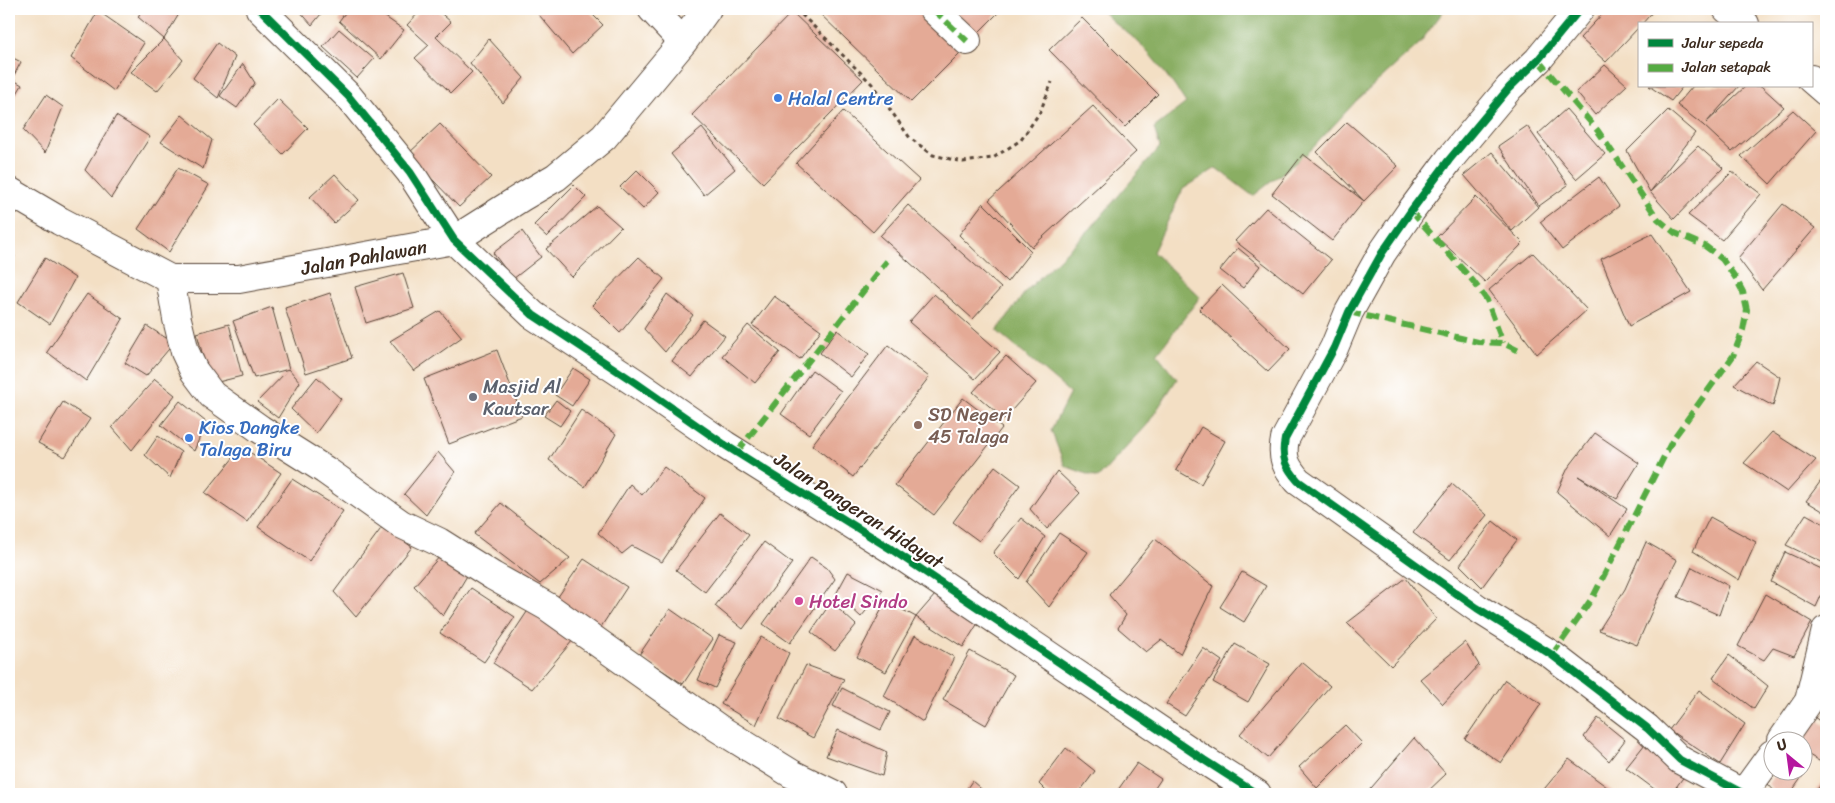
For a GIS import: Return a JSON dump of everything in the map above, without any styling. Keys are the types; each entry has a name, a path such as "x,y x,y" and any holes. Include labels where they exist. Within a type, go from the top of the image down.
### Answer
{"street":[{"name":"Jalan Pangeran Hidayat","path":"260,9 349,97 410,172 454,240 533,315 725,445 892,549 1170,738 1257,794"},
{"path":"652,9 683,42"},
{"name":"Jalan Pahlawan","path":"9,191 60,222 170,279 239,279 454,240 556,177 598,142 683,42 707,9"},
{"path":"933,9 967,41"},
{"path":"1580,9 1538,60 1509,88 1449,160 1382,253 1349,312 1334,348 1285,438 1283,450 1285,463 1298,482 1477,608 1552,654 1647,728 1680,760 1744,794 1762,768"},
{"path":"1727,9 1743,22"},
{"path":"1812,80 1826,92"},
{"path":"170,279 185,352 194,372 212,395 260,429 325,470 401,524 439,542 493,576 548,607 718,728 792,774 833,794"},
{"path":"1791,730 1817,699 1826,630"}],"path":[{"path":"796,9 872,84 910,138 933,155 963,162 993,158 1021,140 1040,112 1052,82"}],"green space":[{"path":"1101,9 1445,9 1419,44 1356,101 1309,152 1253,196 1216,168 1183,189 1153,252 1200,297 1157,354 1177,379 1147,425 1098,478 1065,466 1051,430 1070,393 997,331 1026,291 1091,228 1160,147 1154,128 1186,103 1165,73 1147,52"}],"building":[{"path":"142,9 182,9 164,39 138,17"},
{"path":"298,9 325,9 312,25"},
{"path":"348,9 374,9 404,30 381,59 339,21"},
{"path":"422,9 436,9 451,22 436,37 472,72 451,93 415,58 429,45 407,25"},
{"path":"534,9 587,9 603,25 572,54"},
{"path":"815,9 916,9 961,52 911,102"},
{"path":"951,9 1002,9 977,34"},
{"path":"1607,9 1655,9 1644,22 1638,22 1638,28 1606,62 1580,38"},
{"path":"98,11 144,43 114,91 71,58"},
{"name":"Halal Centre","path":"792,12 863,80 763,183 692,115"},
{"path":"1082,18 1158,94 1125,127 1049,50"},
{"path":"339,29 374,59 357,78 323,47"},
{"path":"164,39 183,60 157,91 131,72"},
{"path":"489,39 524,78 503,103 470,63"},
{"path":"217,43 235,57 218,98 193,78"},
{"path":"9,56 21,62 12,79 22,85 12,102 9,100"},
{"path":"243,64 255,83 237,108 220,96"},
{"path":"1605,65 1627,85 1595,115 1576,92"},
{"path":"1652,88 1681,88 1671,101"},
{"path":"1691,88 1737,88 1706,123 1744,88 1763,88 1784,107 1732,152 1703,125 1677,105"},
{"path":"46,95 63,107 45,153 23,130"},
{"path":"278,99 308,128 283,154 253,125"},
{"path":"1093,106 1136,152 1032,247 989,200"},
{"path":"1566,109 1605,154 1576,179 1538,134"},
{"path":"1668,110 1695,133 1650,192 1627,151"},
{"path":"1793,110 1816,131 1770,184 1741,156"},
{"path":"843,111 919,180 873,232 796,163"},
{"path":"182,115 212,140 203,169 161,142"},
{"path":"116,116 150,137 111,198 85,170"},
{"path":"1347,122 1398,166 1364,201 1317,152"},
{"path":"440,124 491,177 459,207 408,154"},
{"path":"1527,126 1568,185 1539,206 1498,146"},
{"path":"702,128 735,169 704,195 671,154"},
{"path":"1698,146 1723,168 1674,219 1650,192"},
{"path":"1492,152 1538,207 1512,231 1464,175"},
{"path":"1303,154 1364,201 1332,241 1272,194"},
{"path":"178,168 209,185 169,252 138,229"},
{"path":"637,170 659,192 643,209 620,187"},
{"path":"1732,172 1761,194 1722,240 1688,215"},
{"path":"335,174 359,200 334,223 310,197"},
{"path":"1599,177 1619,206 1562,250 1540,222"},
{"path":"574,185 586,197 547,237 534,225"},
{"path":"1476,197 1523,243 1485,282 1437,237"},
{"path":"983,203 1031,251 1007,282 959,235"},
{"path":"1783,204 1815,228 1762,290 1738,258"},
{"path":"908,205 1001,288 973,319 880,236"},
{"path":"597,206 621,227 572,277 546,249"},
{"path":"1266,208 1331,260 1303,294 1235,241"},
{"path":"522,231 541,257 513,279 493,253"},
{"path":"1652,234 1691,292 1629,326 1601,259"},
{"path":"1238,248 1260,266 1243,288 1220,270"},
{"path":"9,251 15,256 9,266"},
{"path":"1533,253 1587,310 1537,354 1489,290"},
{"path":"639,257 664,279 620,333 592,305"},
{"path":"45,258 75,278 50,324 18,302"},
{"path":"403,273 414,308 366,323 355,287"},
{"path":"1222,285 1290,349 1268,372 1199,309"},
{"path":"330,293 352,358 306,373 285,308"},
{"path":"87,294 123,319 86,381 47,352"},
{"path":"667,294 693,315 665,352 644,329"},
{"path":"934,294 1000,352 975,379 909,322"},
{"path":"774,296 821,330 800,359 752,325"},
{"path":"272,307 289,369 254,378 233,321"},
{"path":"440,311 462,337 414,371 390,341"},
{"path":"703,320 725,336 692,377 672,361"},
{"path":"229,324 242,376 210,384 197,333"},
{"path":"748,325 780,352 755,383 722,356"},
{"path":"147,326 174,343 146,376 125,363"},
{"path":"837,330 869,354 851,377 820,353"},
{"path":"888,345 929,377 853,477 812,445"},
{"name":"Masjid Al Kautsar","path":"497,350 522,416 449,444 424,379"},
{"path":"1006,356 1036,383 1004,419 973,392"},
{"path":"1756,361 1780,377 1773,406 1734,385"},
{"path":"573,368 590,379 572,406 555,395"},
{"path":"289,369 300,382 278,418 257,402"},
{"path":"812,370 841,391 809,434 781,414"},
{"path":"317,377 341,399 316,433 291,409"},
{"path":"155,379 175,395 132,450 112,427"},
{"path":"963,398 1002,428 934,515 895,485"},
{"path":"556,400 570,411 560,426 544,416"},
{"name":"Kios Dangke Talaga Biru","path":"180,401 206,422 194,451 161,425"},
{"path":"63,402 90,419 65,457 38,443"},
{"path":"581,410 616,434 585,487 549,460"},
{"path":"1201,427 1225,441 1201,484 1176,470"},
{"path":"1772,432 1816,460 1787,492 1744,463"},
{"path":"1595,433 1639,463 1617,499 1578,476 1627,509 1610,536 1557,492 1568,468"},
{"path":"158,436 181,452 170,478 145,455"},
{"path":"242,447 281,473 247,522 205,493"},
{"path":"438,452 455,472 426,515 404,494"},
{"path":"995,466 1020,485 979,541 953,522"},
{"path":"664,467 705,498 662,562 632,546 622,554 598,533 630,484 642,495"},
{"path":"1057,471 1080,493 1047,529 1030,509"},
{"path":"1826,474 1826,513 1806,501"},
{"path":"292,479 343,511 309,561 258,527"},
{"path":"1452,484 1487,515 1450,560 1413,533"},
{"path":"501,503 570,558 540,584 474,534"},
{"path":"720,513 749,535 705,592 676,570"},
{"path":"1806,514 1826,525 1826,564 1786,545"},
{"path":"1710,517 1756,542 1739,580 1693,551"},
{"path":"1021,518 1045,537 1019,579 993,553"},
{"path":"1493,521 1517,540 1482,587 1460,565"},
{"path":"383,526 412,547 356,617 334,592"},
{"path":"1059,533 1088,552 1049,607 1026,582"},
{"path":"1155,539 1213,586 1180,654 1161,640 1146,652 1118,628 1126,615 1109,595"},
{"path":"764,542 792,563 743,629 715,606"},
{"path":"1646,542 1677,560 1637,645 1599,630 1625,589"},
{"path":"447,548 471,569 443,616 414,586"},
{"path":"1785,552 1826,571 1826,585 1816,607 1771,582"},
{"name":"Hotel Sindo","path":"811,557 827,568 835,579 790,643 763,624"},
{"path":"584,559 627,587 597,633 553,604"},
{"path":"1692,567 1729,586 1719,615 1678,597"},
{"path":"848,572 883,590 861,617 836,594"},
{"path":"1242,572 1266,586 1244,622 1220,607"},
{"path":"1406,578 1436,619 1391,666 1347,623"},
{"path":"471,588 515,617 484,662 440,633"},
{"path":"1765,594 1812,622 1794,656 1773,648 1764,660 1738,646"},
{"path":"935,595 978,623 963,647 916,617"},
{"path":"886,601 916,617 886,672 857,657"},
{"path":"831,602 856,625 835,651 811,632"},
{"path":"529,609 573,640 532,689 493,663"},
{"path":"670,609 713,639 683,684 639,655"},
{"path":"719,635 737,642 715,688 698,680"},
{"path":"915,635 954,657 923,722 884,696"},
{"path":"761,637 789,653 756,725 721,704"},
{"path":"1465,642 1479,665 1443,704 1420,679"},
{"path":"1235,644 1270,664 1248,702 1213,682"},
{"path":"1203,648 1222,661 1185,716 1166,704"},
{"path":"970,651 1014,675 986,725 943,700"},
{"path":"1729,655 1768,686 1754,709 1713,678"},
{"path":"1302,662 1330,686 1268,758 1240,734"},
{"path":"806,665 844,679 813,738 779,719"},
{"path":"1505,680 1541,704 1501,763 1465,739"},
{"path":"842,688 890,712 881,730 833,706"},
{"path":"1699,690 1745,724 1720,764 1669,730"},
{"path":"1813,716 1826,726 1826,765 1812,757 1812,730 1804,730"},
{"path":"1598,718 1625,740 1609,761 1584,737"},
{"path":"1345,725 1362,743 1317,788 1299,767"},
{"path":"838,730 887,752 882,776 826,756"},
{"path":"1414,738 1446,774 1425,794 1366,794"},
{"path":"1645,744 1685,775 1671,794 1661,794 1626,768"},
{"path":"1066,748 1095,771 1078,794 1049,794 1039,784"},
{"path":"1569,759 1611,790 1616,794 1540,794"},
{"path":"1137,763 1161,779 1151,794 1115,794"},
{"path":"1771,780 1800,780 1790,794 1777,794 1768,784"},
{"path":"1825,780 1826,794 1813,794"},
{"path":"972,781 987,794 963,794"}],"marked path":[{"path":"933,9 967,41"},
{"path":"1538,60 1598,131 1658,219 1675,233 1705,246 1722,259 1743,292 1747,310 1743,330 1733,356 1673,439 1593,597 1552,655"},
{"path":"1411,211 1473,281 1487,300 1503,343"},
{"path":"737,452 887,261"},
{"path":"1349,312 1478,342 1503,343 1521,352"}],"cycle path":[{"path":"260,9 349,97 410,172 454,240 533,315 725,445 891,549 1257,794"},
{"path":"1580,9 1538,60 1509,88 1449,160 1382,253 1349,312 1334,348 1285,439 1285,462 1298,481 1477,608 1552,655 1647,728 1680,760 1744,794"}],"place":[{"name":"Halal Centre","path":"778,98"},
{"name":"Masjid Al Kautsar","path":"473,397"},
{"name":"SD Negeri 45 Talaga","path":"918,425"},
{"name":"Kios Dangke Talaga Biru","path":"189,438"},
{"name":"Hotel Sindo","path":"799,601"}]}
